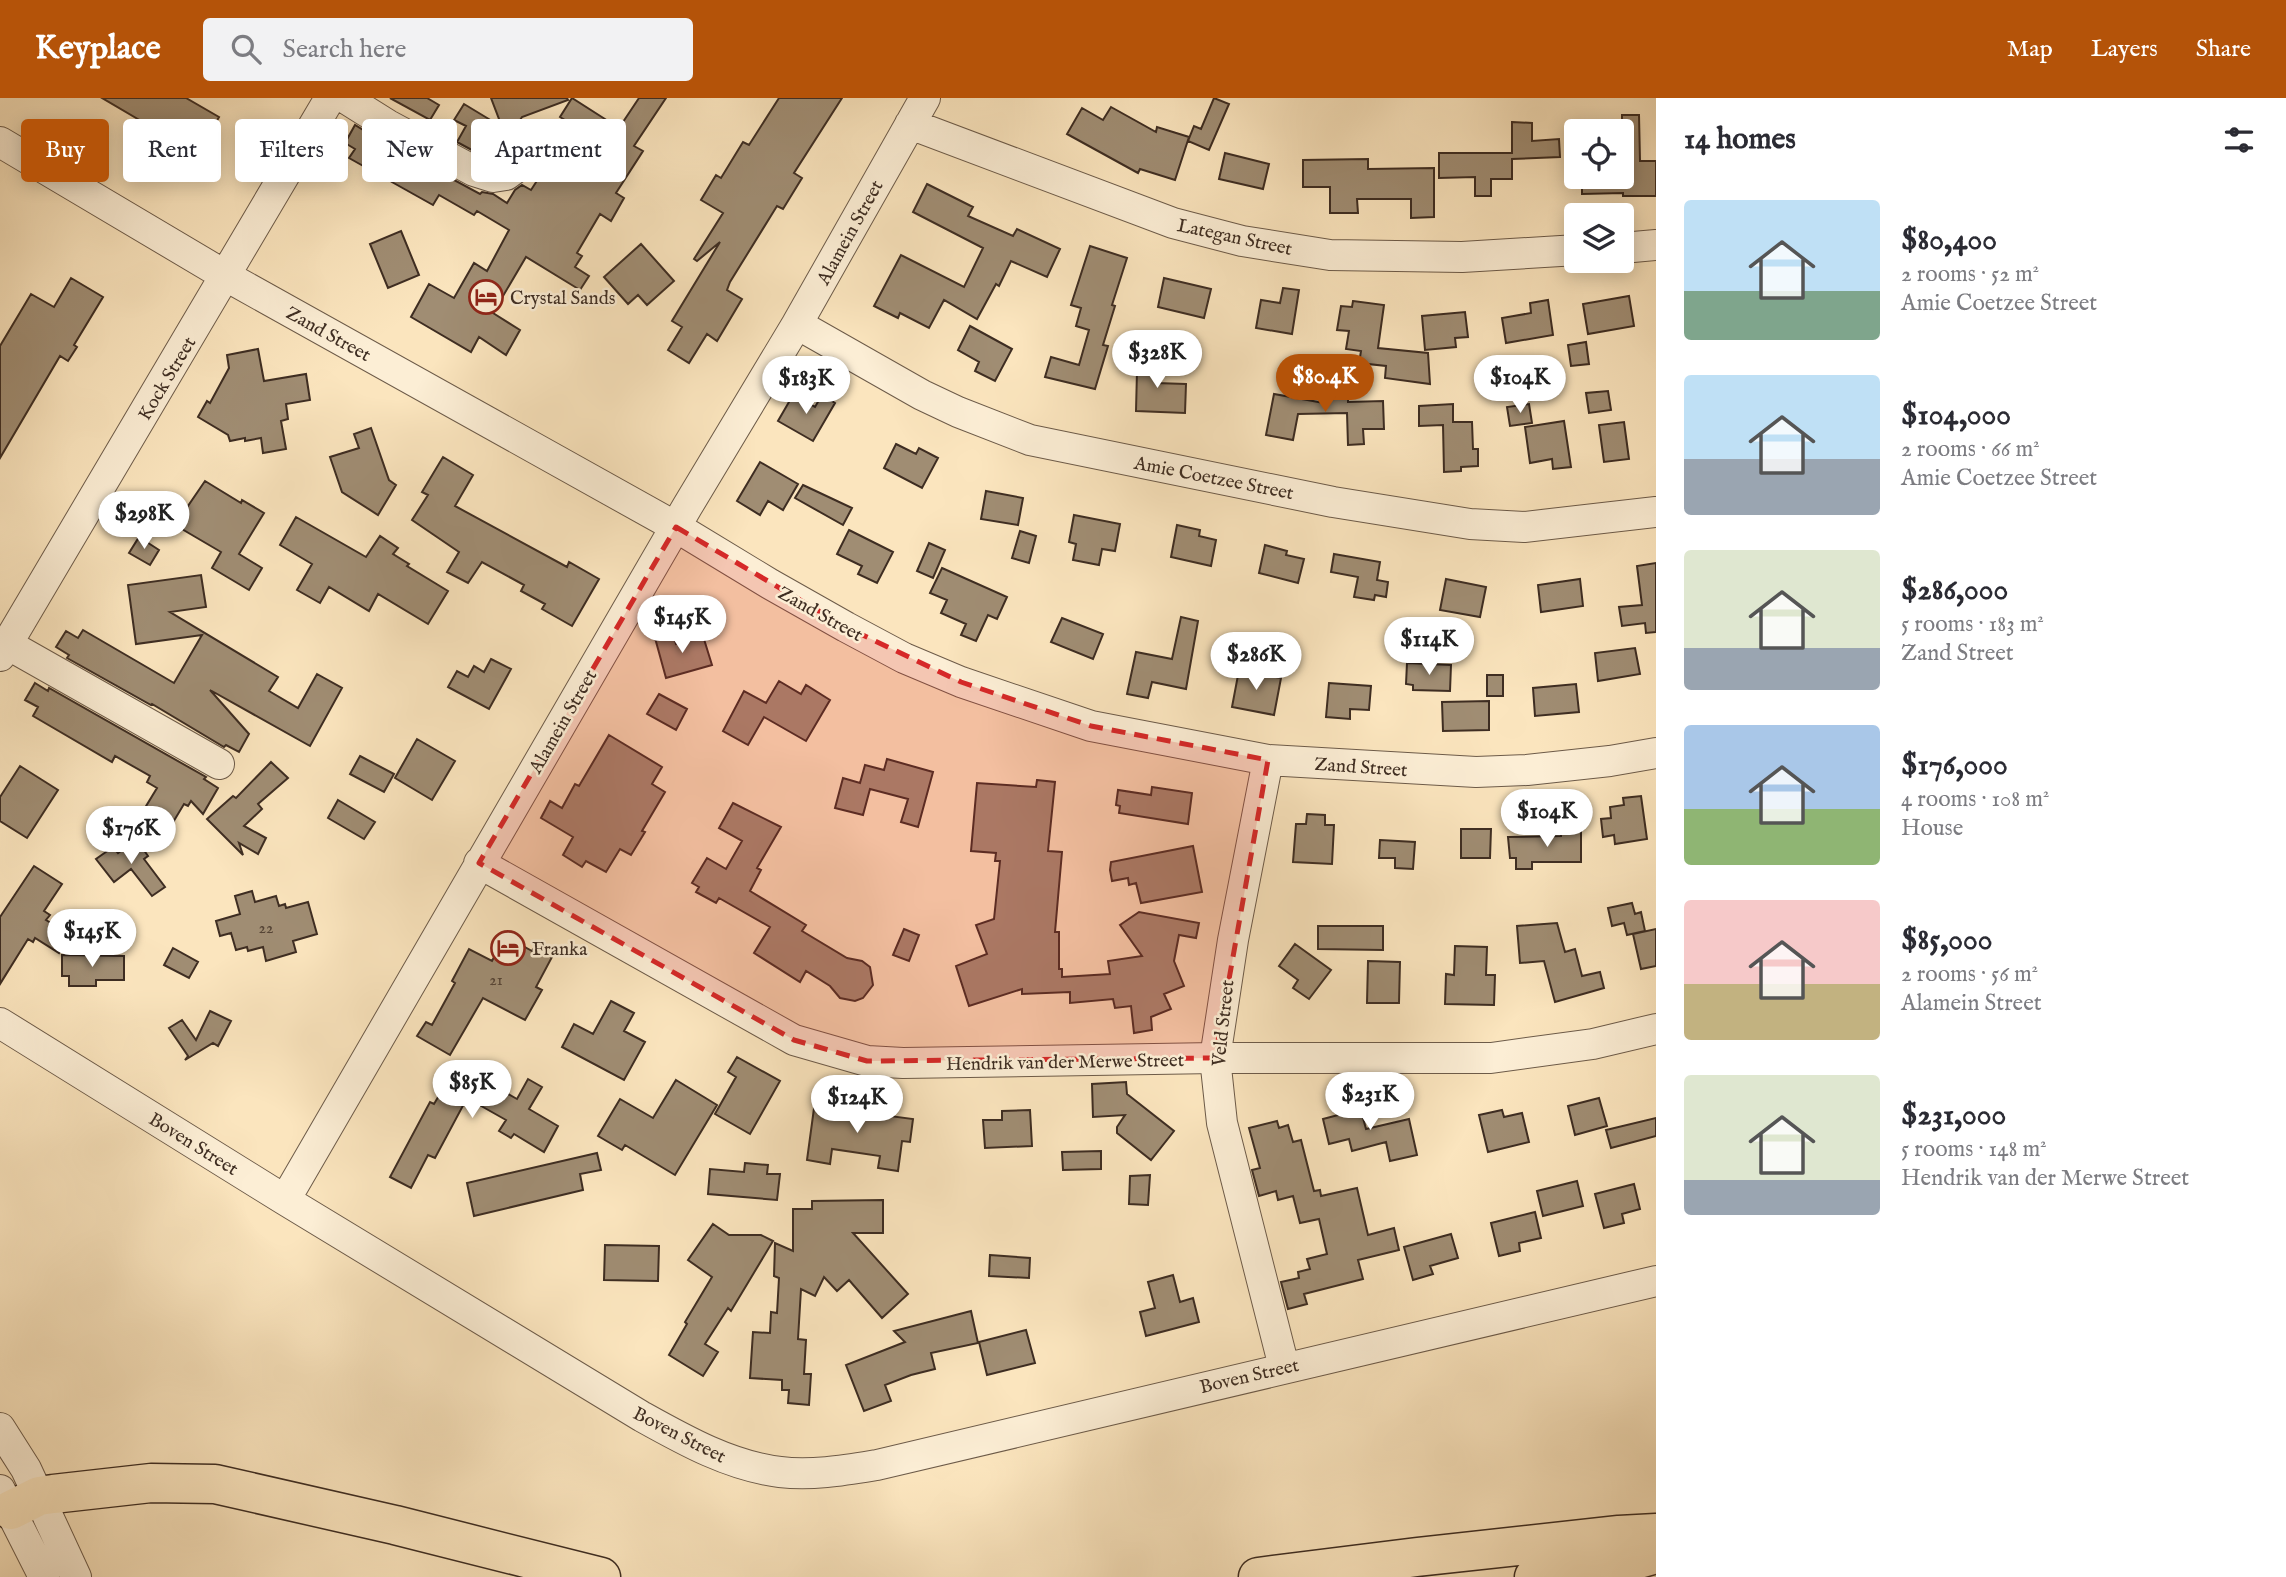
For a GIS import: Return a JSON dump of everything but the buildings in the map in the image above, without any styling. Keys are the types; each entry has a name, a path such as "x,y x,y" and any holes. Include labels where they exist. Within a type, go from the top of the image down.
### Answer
{"highway":[{"path":"17,1499 151,1483 215,1484 394,1524 601,1577"},
{"path":"1258,1577 1471,1551 1656,1533"},
{"path":"1382,1577 1656,1540"},
{"path":"1534,1577 1656,1554"}],"street":[{"name":"Kock Street","path":"4,650 330,98"},
{"path":"345,98 388,125 471,169"},
{"name":"Alamein Street","path":"285,1200 479,863 797,324 925,98"},
{"name":"Lategan Street","path":"910,124 1173,223 1242,241 1330,255 1462,257 1564,251"},
{"name":"Zand Street","path":"2,147 226,276 676,527 770,584 904,659 961,682 1091,726 1268,760 1476,772 1582,764 1656,753"},
{"path":"1634,247 1656,246"},
{"name":"Amie Coetzee Street","path":"797,324 922,395 1030,440 1333,502 1470,524 1524,527 1656,512"},
{"path":"4,650 219,764"},
{"name":"Veld Street","path":"1268,760 1233,940 1215,1058 1223,1123 1284,1367"},
{"name":"Hendrik van der Merwe Street","path":"479,863 794,1040 867,1060 903,1063 1215,1058 1491,1058 1593,1044 1656,1028"},
{"name":"Boven Street","path":"0,1023 285,1200 663,1428 732,1460 781,1472 836,1472 877,1465 1656,1281"},
{"path":"0,1428 26,1469 17,1499 44,1577"},
{"path":"17,1499 76,1577"}],"highlighted area":[{"path":"676,527 846,627 961,682 1091,726 1268,760 1215,1058 867,1061 794,1040 479,863"}],"place":[{"name":"Crystal Sands","path":"486,297"},
{"name":"Franka","path":"508,948"}]}
